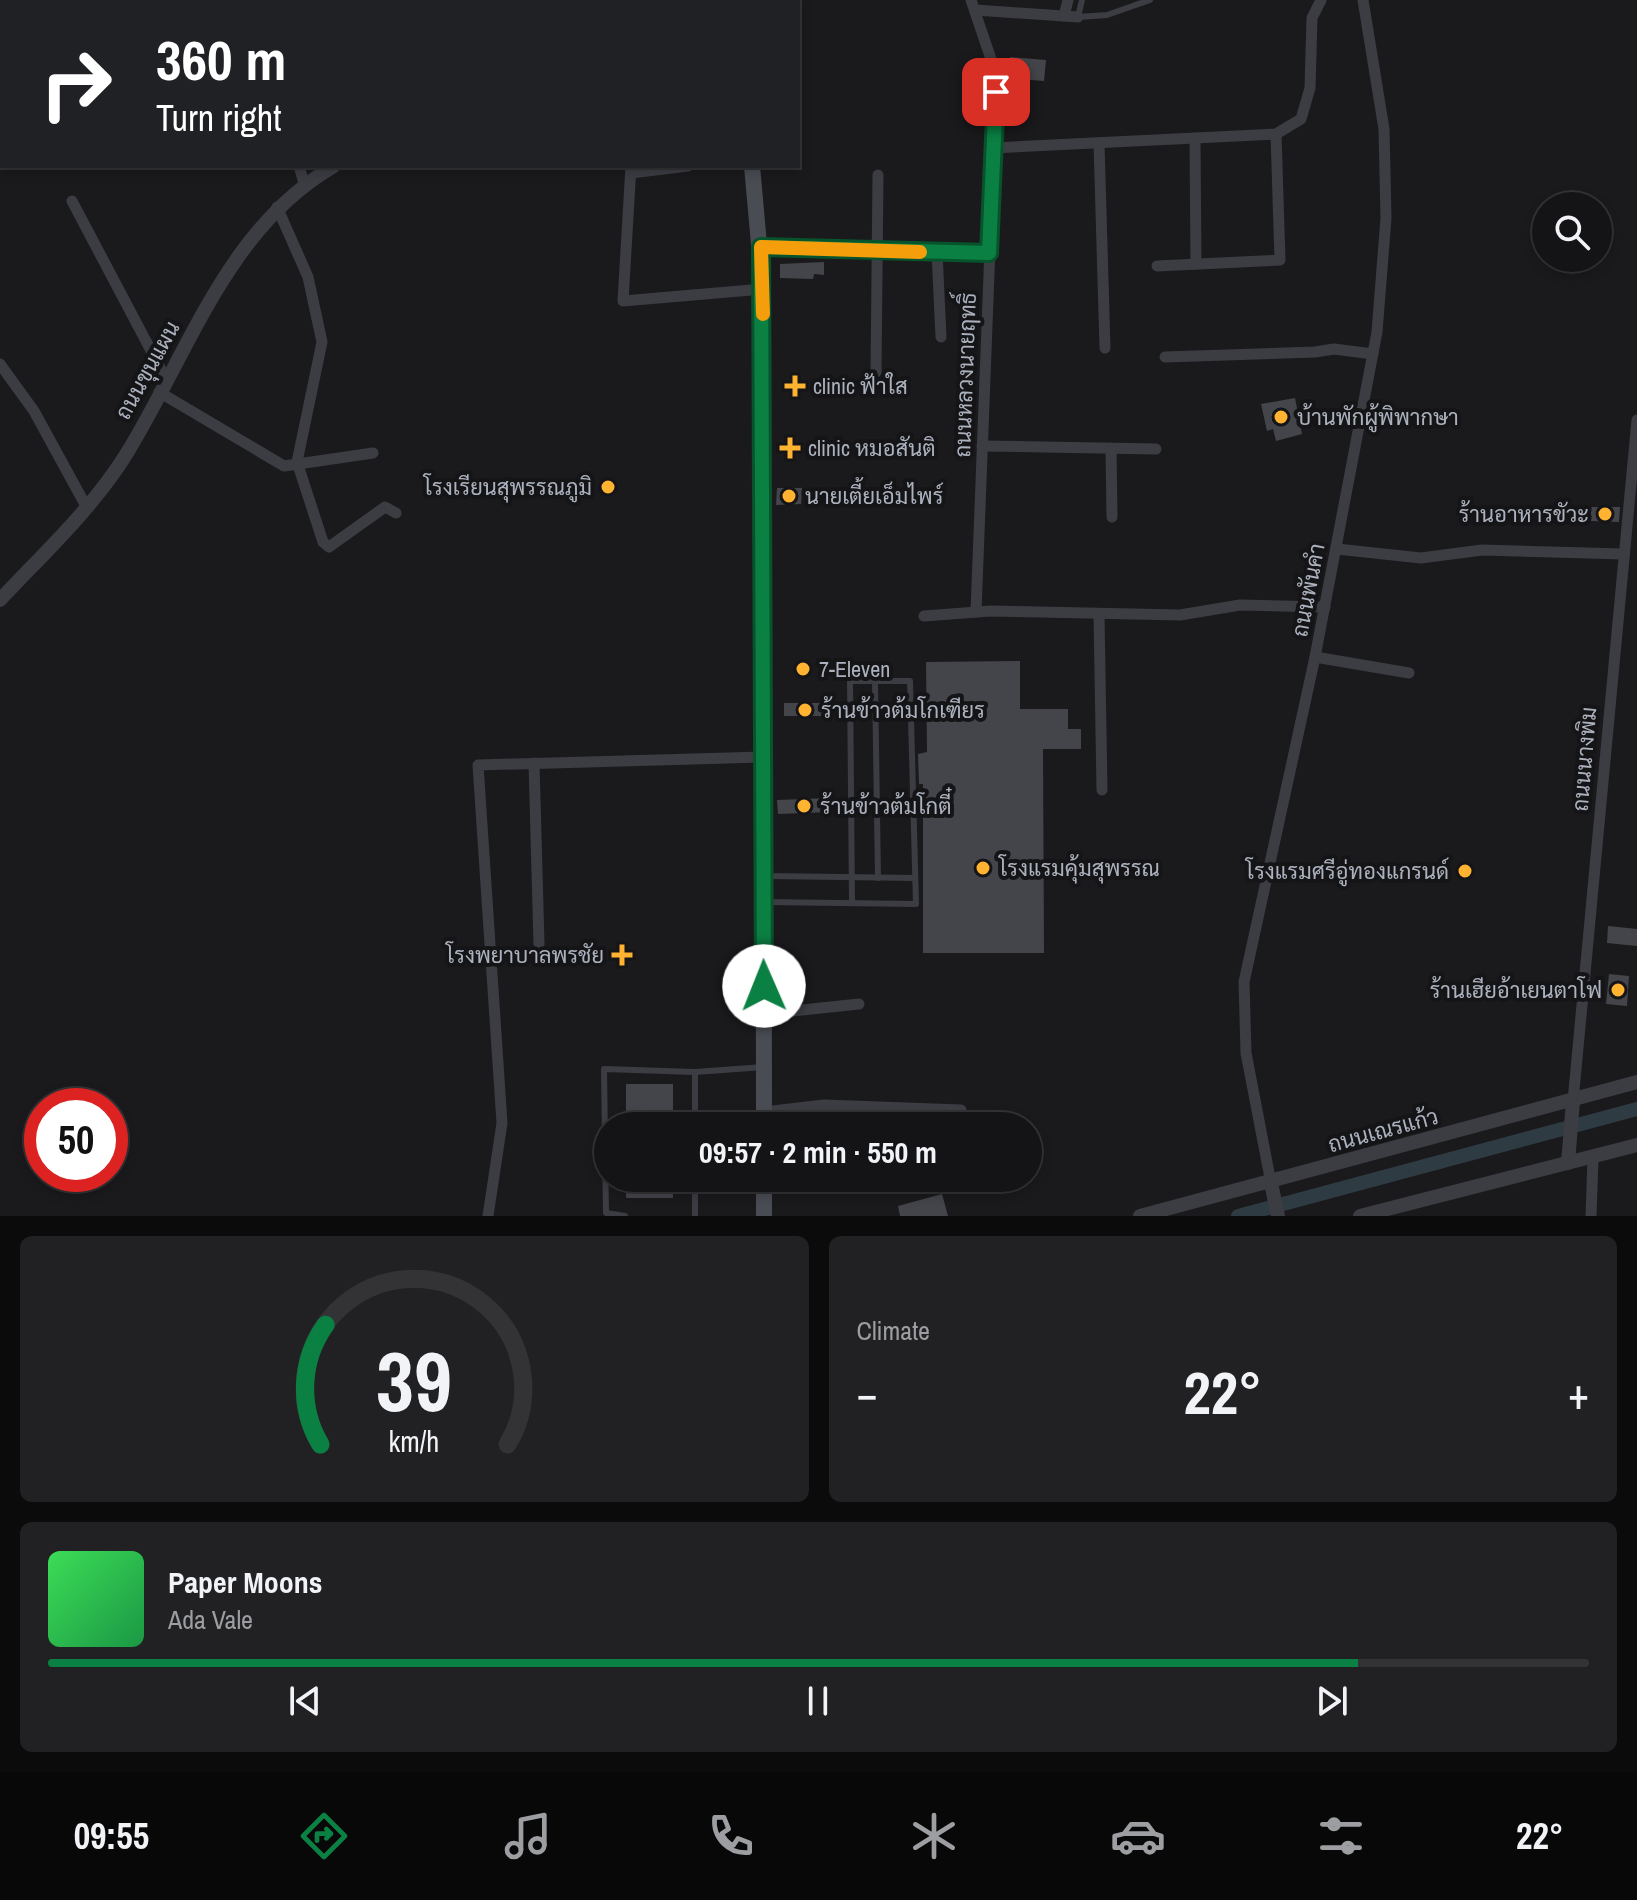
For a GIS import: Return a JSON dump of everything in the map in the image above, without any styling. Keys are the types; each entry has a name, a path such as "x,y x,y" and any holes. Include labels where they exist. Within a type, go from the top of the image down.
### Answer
{"main road":[{"path":"752,168 763,289 764,1112"},
{"path":"764,1192 764,1216"}],"street":[{"path":"1064,16 1068,0"},
{"path":"993,148 1276,134 1301,119 1310,88 1312,18 1321,0"},
{"name":"ถนนพันคำ","path":"1271,1183 1246,1053 1244,982 1315,657 1373,354 1386,188 1384,129 1363,0"},
{"path":"973,5 1078,17"},
{"name":"ถนนหลวงนายฤทธิ์","path":"973,5 994,68 976,612"},
{"path":"1157,266 1280,260 1276,134"},
{"path":"1195,138 1196,264"},
{"path":"1099,143 1105,348"},
{"path":"300,168 304,183"},
{"name":"ถนนขุนแผน","path":"0,600 87,508 127,453 226,275 277,207 304,183 330,168"},
{"path":"660,168 631,170 623,301 763,289"},
{"path":"876,372 878,175"},
{"path":"72,201 162,386 284,466 373,453"},
{"path":"277,207 308,277 322,342 297,462 323,542 329,547 385,507 396,513"},
{"path":"761,247 989,253"},
{"path":"937,252 941,337"},
{"path":"1165,357 1334,349 1373,354"},
{"path":"0,364 34,411 87,508"},
{"name":"ถนนนางพิม","path":"1573,1101 1637,422"},
{"path":"982,446 1156,449"},
{"path":"1111,448 1112,517"},
{"path":"1337,549 1421,558 1482,550 1623,554"},
{"path":"924,616 976,612 1180,615 1240,605 1325,607"},
{"path":"1099,615 1102,790"},
{"path":"1315,657 1409,673"},
{"path":"488,1216 502,1123 478,765 763,757"},
{"path":"534,763 539,944"},
{"path":"764,1014 859,1004"},
{"name":"ถนนเณรแก้ว","path":"1140,1216 1637,1082"},
{"path":"1568,1163 1573,1101"},
{"path":"794,1112 824,1105 961,1110"},
{"path":"1360,1216 1637,1145"},
{"path":"1591,1216 1593,1158"},
{"path":"1271,1183 1278,1216"}],"lane":[{"path":"1082,0 1078,17 1107,15 1150,0"},
{"path":"763,902 916,904 910,681 850,681 852,902"},
{"path":"875,681 878,878"},
{"path":"763,876 915,878"},
{"path":"625,1216 606,1213 604,1069 695,1072 765,1067"},
{"path":"695,1072 695,1112"},
{"path":"695,1192 695,1216"}],"building":[{"path":"1010,57 1046,60 1044,81 1008,78"},
{"path":"824,262 824,275 814,274 813,279 780,278 780,264"},
{"name":"บ้านพักผู้พิพากษา","path":"1295,398 1302,434 1276,441 1273,429 1267,431 1261,404"},
{"name":"นายเตี้ยเอ็มไพร์","path":"777,488 802,488 801,504 776,505"},
{"name":"ร้านอาหารขัวะ","path":"1591,507 1620,507 1619,522 1591,521"},
{"name":"โรงแรมคุ้มสุพรรณ","path":"1020,661 1020,709 1068,709 1068,729 1081,729 1081,749 1043,749 1044,953 923,953 923,784 919,784 918,754 927,752 926,662"},
{"name":"ร้านข้าวต้มโกเฑียร","path":"784,703 826,703 826,716 784,716"},
{"name":"ร้านข้าวต้มโกตี๋","path":"830,798 831,812 778,814 777,800"},
{"path":"1608,926 1637,929 1637,946 1607,943"},
{"name":"ร้านเฮียอ้าเยนตาโฟ","path":"1609,974 1629,976 1627,1006 1606,1004"},
{"path":"626,1084 673,1084 673,1112 626,1112"},
{"path":"626,1192 673,1192 673,1198 626,1198"},
{"path":"942,1194 948,1216 900,1216 898,1206"}],"waterway":[{"path":"1238,1216 1637,1109"}],"slow traffic":[{"path":"763,314 761,247 920,252"}],"place":[{"name":"clinic ฟ้าใส","path":"795,386"},
{"name":"บ้านพักผู้พิพากษา","path":"1281,417"},
{"name":"clinic หมอสันติ","path":"790,448"},
{"name":"โรงเรียนสุพรรณภูมิ","path":"608,487"},
{"name":"นายเตี้ยเอ็มไพร์","path":"789,496"},
{"name":"ร้านอาหารขัวะ","path":"1605,514"},
{"name":"7-Eleven","path":"803,669"},
{"name":"ร้านข้าวต้มโกเฑียร","path":"805,710"},
{"name":"ร้านข้าวต้มโกตี๋","path":"804,806"},
{"name":"โรงแรมคุ้มสุพรรณ","path":"983,868"},
{"name":"โรงแรมศรีอู่ทองแกรนด์","path":"1465,871"},
{"name":"โรงพยาบาลพรชัย","path":"622,955"},
{"name":"ร้านเฮียอ้าเยนตาโฟ","path":"1618,990"}],"route":[{"path":"764,986 761,247 989,253 996,92"}]}
